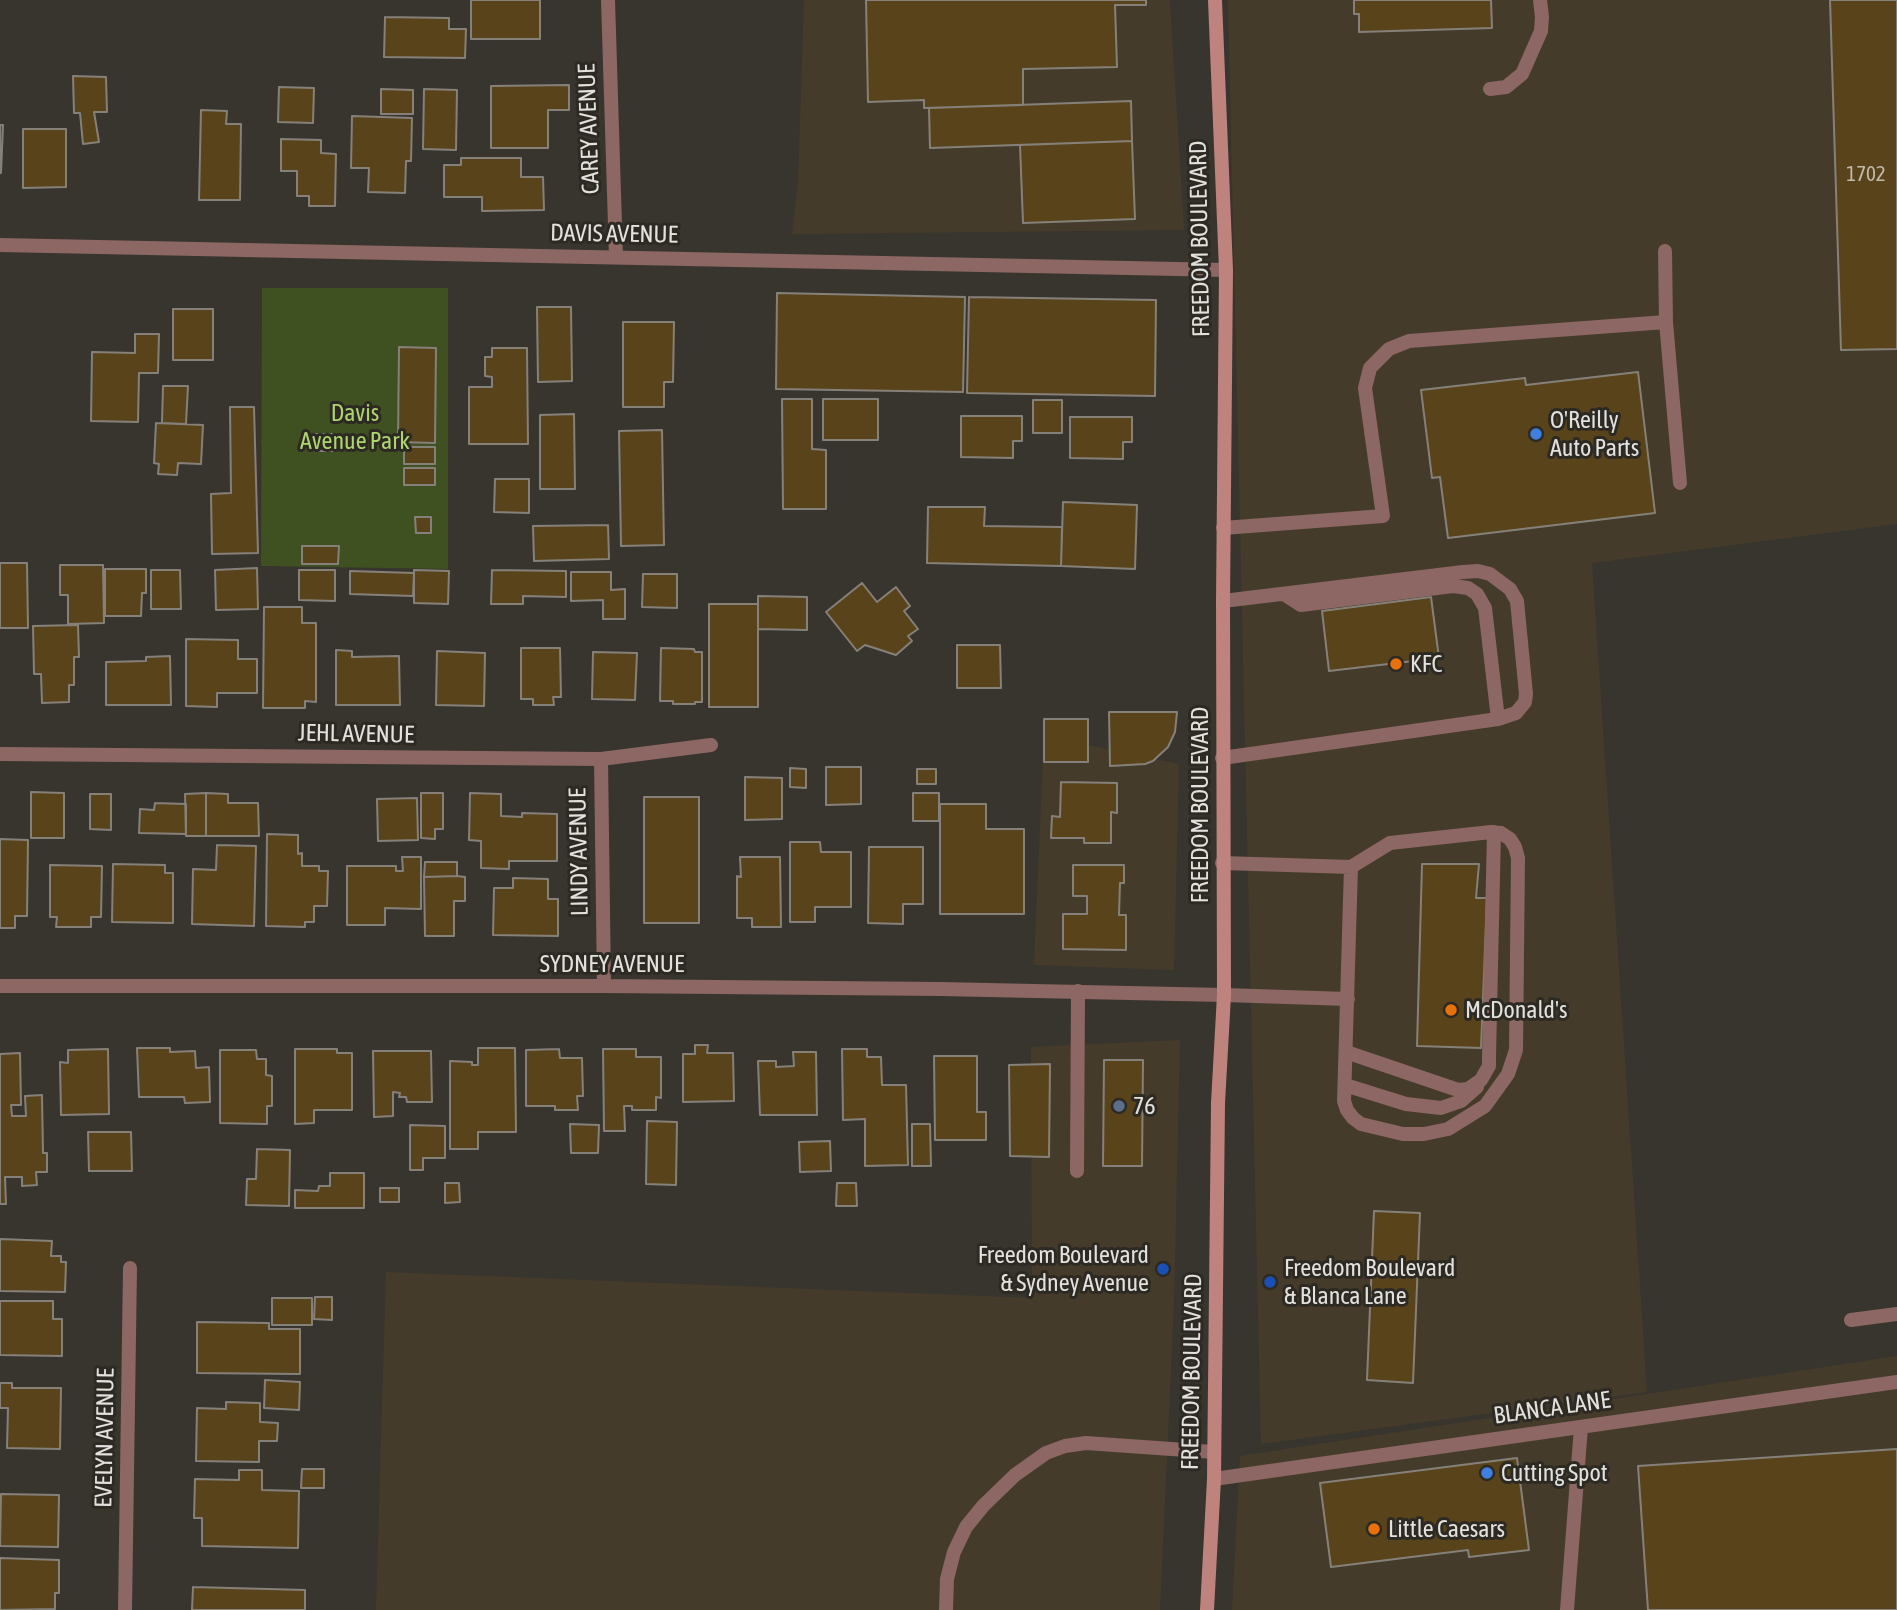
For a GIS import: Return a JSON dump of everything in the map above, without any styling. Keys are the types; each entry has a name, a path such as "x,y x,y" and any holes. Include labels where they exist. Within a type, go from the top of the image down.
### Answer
{"main road":[{"name":"FREEDOM BOULEVARD","path":"1208,1610 1214,1479 1217,1103 1224,995 1222,758 1226,270 1215,0"}],"street":[{"name":"CAREY AVENUE","path":"608,0 616,257"},
{"path":"1490,89 1506,87 1522,74 1541,31 1540,0"},
{"name":"DAVIS AVENUE","path":"0,245 1226,270"},
{"path":"1665,251 1666,322 1680,483"},
{"path":"1223,528 1383,516 1365,388 1370,368 1389,348 1409,341 1666,322"},
{"path":"1222,758 1498,719 1516,713 1525,702 1526,694 1517,601 1510,589 1490,573 1463,572 1223,601"},
{"path":"1284,594 1301,604 1454,586 1468,588 1477,594 1485,608 1498,719"},
{"name":"JEHL AVENUE","path":"0,754 601,759 711,745"},
{"name":"LINDY AVENUE","path":"601,759 604,986"},
{"path":"1222,863 1351,867 1390,843 1494,832 1510,839 1518,858 1516,1050 1508,1074 1485,1106 1448,1129 1424,1134 1403,1134 1362,1124 1347,1110 1344,1101 1351,867"},
{"path":"1345,1085 1406,1104 1441,1108 1461,1101 1475,1090 1481,1080 1489,1066 1494,832"},
{"name":"SYDNEY AVENUE","path":"0,986 604,986 1078,991 1348,999"},
{"path":"1077,1171 1078,991"},
{"path":"1346,1052 1458,1090 1468,1089 1481,1080"},
{"name":"EVELYN AVENUE","path":"125,1610 130,1268"},
{"path":"1851,1320 1897,1314"},
{"name":"BLANCA LANE","path":"1214,1479 1897,1382"},
{"path":"1567,1610 1581,1426"},
{"path":"946,1610 947,1579 954,1552 966,1527 1015,1475 1046,1453 1065,1446 1086,1443 1214,1452"}],"shaded area":[{"path":"804,0 1170,0 1184,230 792,234 798,184"},
{"path":"1228,0 1897,0 1897,524 1592,563 1647,1392 1261,1444"},
{"path":"1044,736 1179,764 1174,970 1034,965"},
{"path":"1180,1040 1174,1304 1160,1610 376,1610 386,1272 1032,1298 1031,1047"},
{"path":"1897,1356 1897,1610 1232,1610 1240,1456"}],"green space":[{"name":"Davis Avenue Park","path":"262,288 448,288 448,569 261,566"}],"building":[{"path":"471,0 540,0 540,39 471,39"},
{"path":"866,0 1146,0 1146,5 1115,5 1117,67 1023,69 1023,105 924,108 924,100 868,102"},
{"path":"1354,0 1491,0 1492,28 1359,32 1359,14 1354,14"},
{"path":"1830,0 1897,0 1897,349 1841,350"},
{"path":"385,17 449,18 449,29 466,29 465,58 384,57"},
{"path":"73,76 106,77 107,112 94,112 99,142 83,144 80,113 74,113"},
{"path":"569,85 569,110 548,110 548,148 491,148 491,86"},
{"path":"279,87 314,88 313,123 278,122"},
{"path":"381,89 413,90 413,114 381,114"},
{"path":"424,89 457,90 456,150 423,149"},
{"path":"1131,101 1132,141 930,148 929,108"},
{"path":"201,110 227,111 226,124 241,124 240,200 199,200"},
{"path":"352,116 412,118 411,161 406,161 405,193 368,192 369,168 351,168"},
{"path":"0,125 3,125 1,173 0,173"},
{"path":"23,129 66,129 66,187 23,188"},
{"path":"281,139 321,140 321,153 336,154 335,206 309,206 309,196 297,196 297,171 281,171"},
{"path":"1132,141 1135,219 1023,223 1020,145"},
{"path":"461,158 521,158 521,177 543,177 544,210 482,211 482,197 444,197 444,165 461,165"},
{"path":"777,293 965,297 963,392 776,389"},
{"path":"969,297 1156,300 1155,396 967,393"},
{"path":"537,307 571,307 572,381 538,382"},
{"path":"173,309 213,309 213,360 173,360"},
{"path":"623,322 674,322 673,382 664,382 664,407 623,407"},
{"path":"135,334 159,334 158,373 139,373 138,422 91,421 92,352 135,353"},
{"path":"399,347 436,348 435,443 398,442"},
{"path":"492,348 527,348 528,444 469,444 469,387 492,387 492,377 485,376 485,357 492,357"},
{"name":"O'Reilly Auto Parts","path":"1638,372 1655,513 1448,538 1440,477 1432,478 1421,390 1525,378 1526,385"},
{"path":"163,386 188,386 186,424 162,423"},
{"path":"782,399 812,399 812,449 826,450 826,509 783,509"},
{"path":"823,399 878,399 878,440 823,440"},
{"path":"1033,400 1062,400 1062,433 1033,433"},
{"path":"230,407 254,407 258,553 212,554 211,494 231,493"},
{"path":"574,414 575,489 540,489 540,415"},
{"path":"961,416 1022,416 1022,441 1013,441 1013,458 961,457"},
{"path":"1070,417 1132,417 1132,442 1123,442 1123,459 1070,458"},
{"path":"156,423 203,425 201,464 178,463 177,475 158,474 159,464 154,463"},
{"path":"662,430 664,545 621,546 619,431"},
{"path":"314,434 332,434 333,451 315,451"},
{"path":"404,447 435,447 435,464 404,464"},
{"path":"404,468 435,468 435,485 404,485"},
{"path":"495,479 529,479 529,513 494,512"},
{"path":"1063,502 1137,505 1135,569 1061,566"},
{"path":"928,507 985,507 984,526 1062,527 1061,566 927,563"},
{"path":"415,517 431,517 431,533 416,533"},
{"path":"608,525 609,559 534,561 533,526"},
{"path":"302,546 339,546 338,564 302,564"},
{"path":"0,563 27,563 28,628 0,628"},
{"path":"60,565 103,565 104,623 68,624 68,595 60,595"},
{"path":"257,568 258,609 216,610 215,570"},
{"path":"105,569 146,569 146,593 142,593 141,616 105,616"},
{"path":"151,570 180,570 181,609 151,609"},
{"path":"299,570 335,570 335,601 299,600"},
{"path":"414,570 449,571 448,604 414,603"},
{"path":"492,570 566,571 566,597 523,596 523,604 491,604"},
{"path":"350,571 414,573 413,596 350,594"},
{"path":"571,572 611,572 611,590 625,589 625,619 603,619 603,600 571,601"},
{"path":"643,574 677,574 677,608 642,607"},
{"path":"862,583 877,602 896,587 910,606 904,611 918,629 908,636 912,641 896,655 865,645 857,651 826,612"},
{"path":"758,596 807,597 807,630 758,629"},
{"path":"1431,597 1439,658 1329,671 1322,611"},
{"path":"709,604 758,604 758,707 709,707"},
{"path":"264,607 302,607 302,623 316,623 316,702 305,701 305,708 263,708"},
{"path":"78,625 79,657 74,657 74,685 69,685 69,702 42,703 41,674 34,674 33,626"},
{"path":"186,639 238,640 238,659 257,659 257,693 217,693 217,707 186,706"},
{"path":"957,645 1000,645 1001,688 957,688"},
{"path":"521,648 560,648 561,697 553,697 554,705 533,705 533,699 521,699"},
{"path":"661,648 694,649 695,652 702,652 702,702 673,704 673,701 660,701"},
{"path":"336,650 352,651 352,657 399,656 400,705 336,705"},
{"path":"437,651 485,653 484,706 436,705"},
{"path":"593,652 637,653 635,700 592,699"},
{"path":"170,656 171,705 106,705 106,662 146,661 146,657"},
{"path":"1109,712 1177,712 1175,732 1168,747 1153,761 1110,766"},
{"path":"1044,719 1088,719 1088,762 1044,762"},
{"path":"826,767 861,767 861,804 826,805"},
{"path":"790,768 806,769 806,788 790,787"},
{"path":"917,769 936,769 936,784 917,784"},
{"path":"745,777 782,778 782,819 745,820"},
{"path":"1061,782 1117,783 1117,813 1111,812 1111,843 1084,843 1084,838 1051,838 1052,816 1060,817"},
{"path":"31,792 64,793 64,838 31,838"},
{"path":"206,793 228,794 228,803 258,803 259,836 206,836"},
{"path":"206,793 206,836 186,836 185,794"},
{"path":"421,793 443,793 443,829 435,829 435,839 421,838"},
{"path":"470,793 501,794 501,816 522,817 522,813 557,814 557,861 509,861 509,869 481,868 481,841 469,840"},
{"path":"913,793 939,793 939,821 913,821"},
{"path":"90,794 111,794 111,830 90,829"},
{"path":"644,797 699,797 699,923 644,923"},
{"path":"417,798 418,840 378,841 377,799"},
{"path":"155,803 186,804 186,834 139,833 140,809 154,810"},
{"path":"940,804 986,804 986,829 1024,829 1024,914 940,914"},
{"path":"267,834 298,835 298,854 302,853 302,866 319,866 319,871 328,871 327,906 314,906 314,922 305,922 305,927 266,926"},
{"path":"0,839 28,840 27,916 15,916 15,928 0,928"},
{"path":"790,842 820,842 821,852 851,852 851,907 815,907 815,922 790,922"},
{"path":"217,845 256,846 254,926 192,924 193,869 216,870"},
{"path":"869,847 923,847 923,904 903,904 903,924 868,923"},
{"path":"402,857 421,857 421,909 385,908 385,925 347,925 347,866 396,866 396,871 403,871"},
{"path":"740,857 780,857 781,927 752,927 752,918 737,918"},
{"path":"425,862 457,862 457,876 424,877"},
{"path":"113,864 165,865 165,873 173,873 173,923 112,922"},
{"path":"1422,864 1479,864 1476,898 1487,898 1481,1048 1417,1046"},
{"path":"50,865 102,866 101,917 91,917 91,927 56,927 57,917 50,917"},
{"path":"1073,865 1124,865 1124,883 1120,883 1119,915 1126,915 1126,950 1063,949 1063,914 1087,914 1087,896 1073,896"},
{"path":"424,877 465,877 465,901 454,901 454,936 425,936"},
{"path":"513,878 548,879 548,899 558,899 558,936 493,935 494,888 513,888"},
{"path":"695,1045 708,1045 707,1053 733,1053 734,1101 683,1102 683,1054 695,1054"},
{"path":"137,1048 170,1048 170,1052 195,1051 196,1068 209,1067 210,1102 185,1103 184,1097 139,1097"},
{"path":"478,1048 515,1048 516,1132 478,1132 478,1149 450,1149 450,1061 472,1062 472,1065 478,1065"},
{"path":"108,1049 109,1114 61,1115 60,1062 68,1063 68,1050"},
{"path":"295,1049 337,1049 337,1053 352,1053 352,1110 314,1110 314,1123 295,1124"},
{"path":"559,1049 560,1058 582,1058 583,1096 577,1096 578,1110 555,1110 555,1106 526,1106 526,1050"},
{"path":"603,1049 636,1049 636,1057 661,1057 661,1098 656,1097 656,1110 632,1110 632,1106 624,1106 625,1131 604,1131"},
{"path":"842,1049 867,1049 867,1057 881,1057 882,1085 906,1085 908,1165 865,1166 865,1119 843,1120"},
{"path":"220,1050 256,1050 257,1059 266,1059 266,1075 272,1076 272,1106 267,1106 267,1124 220,1123"},
{"path":"373,1051 431,1051 432,1102 407,1102 406,1097 399,1097 400,1093 393,1092 393,1116 374,1117"},
{"path":"793,1052 816,1052 817,1115 760,1115 758,1061 776,1061 776,1067 794,1066"},
{"path":"20,1053 21,1105 11,1105 12,1116 26,1116 25,1096 42,1095 43,1153 47,1153 47,1172 36,1172 37,1185 22,1186 22,1177 5,1177 6,1204 0,1204 0,1054"},
{"path":"934,1056 977,1056 977,1112 986,1112 986,1140 935,1140"},
{"path":"1104,1060 1143,1060 1142,1166 1103,1166"},
{"path":"1050,1064 1049,1157 1010,1156 1009,1065"},
{"path":"647,1121 677,1122 676,1185 646,1184"},
{"path":"570,1124 599,1125 598,1153 571,1153"},
{"path":"912,1124 930,1124 931,1166 912,1166"},
{"path":"410,1125 445,1126 445,1158 423,1158 423,1170 410,1170"},
{"path":"88,1132 131,1132 132,1171 89,1171"},
{"path":"830,1141 831,1171 800,1172 799,1142"},
{"path":"257,1149 290,1150 289,1206 246,1205 247,1179 256,1179"},
{"path":"330,1173 364,1173 364,1208 295,1208 295,1190 318,1191 319,1186 330,1186"},
{"path":"445,1183 459,1183 460,1202 445,1203"},
{"path":"837,1183 856,1183 857,1206 836,1206"},
{"path":"380,1188 399,1188 399,1202 380,1202"},
{"path":"1374,1211 1420,1213 1413,1383 1367,1380"},
{"path":"0,1239 52,1241 51,1256 61,1256 61,1262 66,1262 65,1292 0,1291"},
{"path":"315,1297 332,1297 332,1320 314,1319"},
{"path":"272,1298 312,1298 312,1325 272,1325"},
{"path":"0,1301 53,1301 53,1319 62,1319 62,1356 0,1355"},
{"path":"197,1322 269,1323 269,1329 300,1329 300,1374 197,1373"},
{"path":"265,1380 300,1382 299,1410 264,1408"},
{"path":"0,1383 12,1383 12,1388 61,1388 60,1449 7,1448 8,1408 0,1408"},
{"path":"226,1402 260,1403 260,1422 278,1423 277,1441 259,1441 259,1462 196,1461 197,1408 226,1409"},
{"path":"1897,1449 1897,1610 1648,1610 1638,1466"},
{"path":"1517,1458 1529,1550 1469,1557 1468,1550 1331,1567 1320,1483"},
{"path":"302,1469 324,1469 324,1488 301,1488"},
{"path":"239,1470 262,1470 262,1490 299,1491 298,1548 202,1546 202,1518 194,1518 195,1479 239,1480"},
{"path":"1,1494 59,1495 58,1547 0,1546"},
{"path":"0,1558 59,1560 59,1593 55,1593 55,1609 0,1610"},
{"path":"193,1587 305,1590 305,1610 192,1610"}],"place":[{"name":"O'Reilly Auto Parts","path":"1536,434"},
{"name":"KFC","path":"1396,664"},
{"name":"McDonald's","path":"1451,1010"},
{"name":"76","path":"1119,1106"},
{"name":"Freedom Boulevard & Sydney Avenue","path":"1163,1269"},
{"name":"Freedom Boulevard & Blanca Lane","path":"1270,1282"},
{"name":"Cutting Spot","path":"1487,1473"},
{"name":"Little Caesars","path":"1374,1529"}]}
